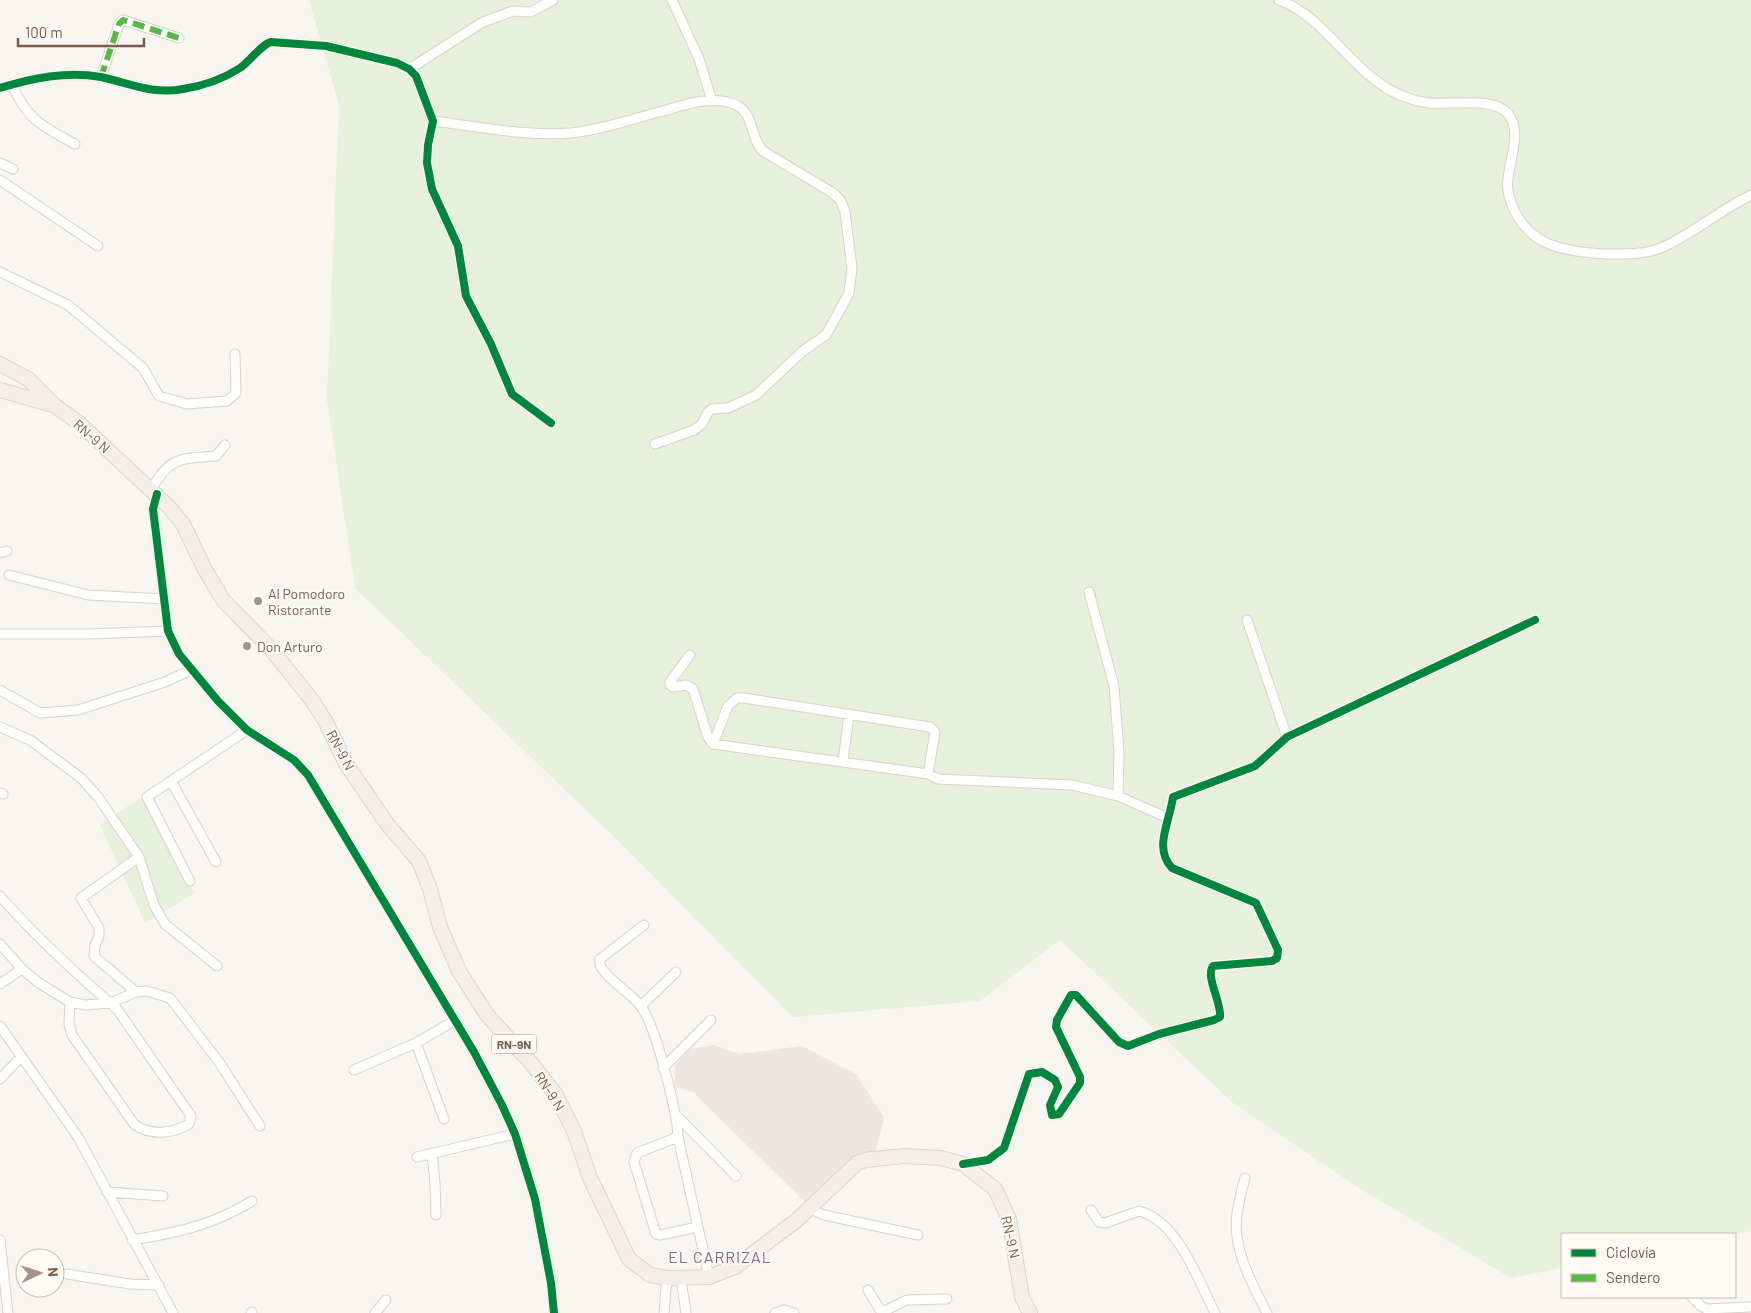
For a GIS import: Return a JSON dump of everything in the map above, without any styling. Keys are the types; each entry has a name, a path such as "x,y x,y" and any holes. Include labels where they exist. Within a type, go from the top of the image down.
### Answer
{"main road":[{"name":"RN-9N","path":"0,364 28,379 54,405"},
{"name":"RN-9N","path":"0,390 54,405"},
{"name":"RN-9 N","path":"54,405 79,423 154,492 183,524 204,568 223,600 270,648 326,722 346,764 388,826 419,861 430,889 440,927 459,971 488,1015 532,1064 556,1095 574,1131 590,1178 629,1258 650,1275 674,1279 709,1277 735,1267 748,1259 797,1220 857,1163 865,1160 904,1156 941,1158 963,1164 995,1189 1009,1219 1017,1255 1022,1297 1030,1313"}],"street":[{"path":"409,69 483,22 513,12 531,12 553,0"},
{"path":"672,0 699,59 712,101"},
{"path":"1279,0 1300,10 1377,81 1398,94 1430,103 1488,104 1499,107 1508,114 1513,123 1514,133 1506,181 1509,196 1515,213 1527,230 1544,243 1560,249 1590,253 1646,253 1663,247 1751,195"},
{"path":"101,77 119,24 123,20 179,38"},
{"path":"0,88 65,74 101,77 151,91 183,89 215,80 234,71 253,58 264,44 271,42 326,46 397,63 409,69 419,81 433,121 428,145 430,181 458,246 466,296 491,344 512,394 551,423"},
{"path":"12,84 20,103 29,115 53,132 75,144"},
{"path":"433,121 537,133 571,133 695,103 712,101 731,103 739,107 748,116 758,144 763,151 833,193 841,201 845,212 852,268 849,293 826,335 804,350 756,395 728,408 712,409 708,412 702,424 694,430 655,444"},
{"path":"0,163 13,169"},
{"path":"0,180 98,246"},
{"path":"0,272 68,305 143,368 158,396 187,404 228,401 236,393 235,354"},
{"path":"225,446 216,456 190,458 167,465 154,492 153,510 166,599 168,631 191,670 247,730 294,760 308,775 502,1105 515,1134 535,1199 549,1273 554,1313"},
{"path":"9,575 88,596 166,599"},
{"path":"1089,592 1114,686 1119,752 1118,796"},
{"path":"1247,620 1287,737"},
{"path":"963,1164 988,1160 1004,1148 1030,1074 1042,1072 1055,1080 1058,1087 1050,1105 1052,1115 1059,1114 1078,1089 1080,1076 1056,1026 1057,1020 1071,995 1076,995 1119,1042 1128,1046 1159,1034 1220,1017 1221,1010 1210,973 1213,966 1272,961 1277,958 1278,950 1256,903 1172,868 1164,860 1162,848 1172,797 1255,766 1287,737 1534,620"},
{"path":"0,634 88,634 168,631"},
{"path":"690,655 670,682 670,685 674,687 686,685 693,689 708,737 713,744 928,774 938,779 1072,785 1118,796 1168,818"},
{"path":"0,690 40,713 78,710 164,682 191,670"},
{"path":"713,744 728,706 738,698 933,728 928,774"},
{"path":"843,761 848,715"},
{"path":"0,727 30,740 55,761 81,778 98,797 139,857 154,905 164,924 216,966"},
{"path":"190,880 147,798 247,730"},
{"path":"171,781 216,862"},
{"path":"136,992 97,960 94,950 99,928 81,898 139,857"},
{"path":"0,896 42,943 117,1009 186,1108 191,1116 189,1124 169,1132 142,1131 134,1124 72,1035 69,1024 70,1002"},
{"path":"644,924 600,960 600,965 641,1006 664,1068 678,1117 678,1138 709,1277"},
{"path":"0,944 22,969 38,983 70,1002 85,1005 110,1003 136,992 147,991 170,998 219,1062 260,1126"},
{"path":"0,984 22,969"},
{"path":"641,1006 676,972"},
{"path":"664,1068 711,1020"},
{"path":"354,1070 416,1043 454,1021"},
{"path":"0,1026 78,1137 173,1313"},
{"path":"416,1043 444,1118"},
{"path":"0,1080 22,1058"},
{"path":"678,1117 736,1176"},
{"path":"417,1157 515,1134"},
{"path":"678,1138 637,1153 634,1162 656,1234 660,1236 698,1227"},
{"path":"432,1153 436,1216"},
{"path":"1245,1178 1237,1214 1239,1240 1244,1269 1267,1313"},
{"path":"107,1192 163,1196"},
{"path":"132,1240 177,1232 218,1220 252,1201"},
{"path":"808,1208 824,1215 918,1235"},
{"path":"1091,1210 1100,1222 1105,1223 1139,1212 1155,1218 1184,1250 1215,1313"},
{"path":"0,1240 8,1313"},
{"path":"67,1274 130,1284 159,1285"},
{"path":"664,1313 674,1279"},
{"path":"674,1279 686,1313"},
{"path":"868,1290 882,1313 907,1300 947,1299"},
{"path":"1693,1298 1700,1306 1706,1308 1751,1307"},
{"path":"375,1313 386,1300"},
{"path":"775,1313 784,1310 794,1313"}],"shaded area":[{"path":"713,1045 740,1054 802,1046 856,1074 884,1117 876,1150 859,1158 805,1202 693,1092 675,1087 675,1066 690,1049"}],"green space":[{"path":"309,0 1751,0 1751,1231 1736,1234 1561,1233 1561,1268 1511,1278 1357,1187 1233,1103 1060,940 980,1001 793,1017 612,835 355,588 327,400 339,105"},
{"path":"143,796 195,893 145,923 100,825"}],"marked path":[{"path":"101,77 119,24 123,20 179,38"}],"cycle path":[{"path":"0,88 50,76 88,75 141,88 161,90 183,89 212,82 227,76 244,65 267,43 271,42 326,46 397,63 409,69 416,76 433,121 428,145 427,163 432,189 458,246 466,296 491,344 512,394 551,423"},
{"path":"157,494 153,509 168,631 179,654 218,701 247,730 294,760 308,775 474,1052 515,1134 535,1199 551,1283 554,1313"},
{"path":"963,1164 988,1160 1004,1148 1029,1074 1042,1072 1055,1080 1058,1087 1050,1105 1052,1115 1059,1114 1080,1083 1080,1077 1056,1027 1057,1020 1071,995 1076,995 1119,1042 1128,1046 1159,1034 1220,1017 1219,1005 1211,977 1213,966 1272,961 1277,958 1278,950 1256,903 1172,868 1166,860 1163,843 1173,797 1255,766 1287,737 1535,620"}],"place":[{"name":"Al Pomodoro Ristorante","path":"258,601"},
{"name":"Don Arturo","path":"247,646"}],"district":[{"name":"EL CARRIZAL","path":"720,1256"}]}
